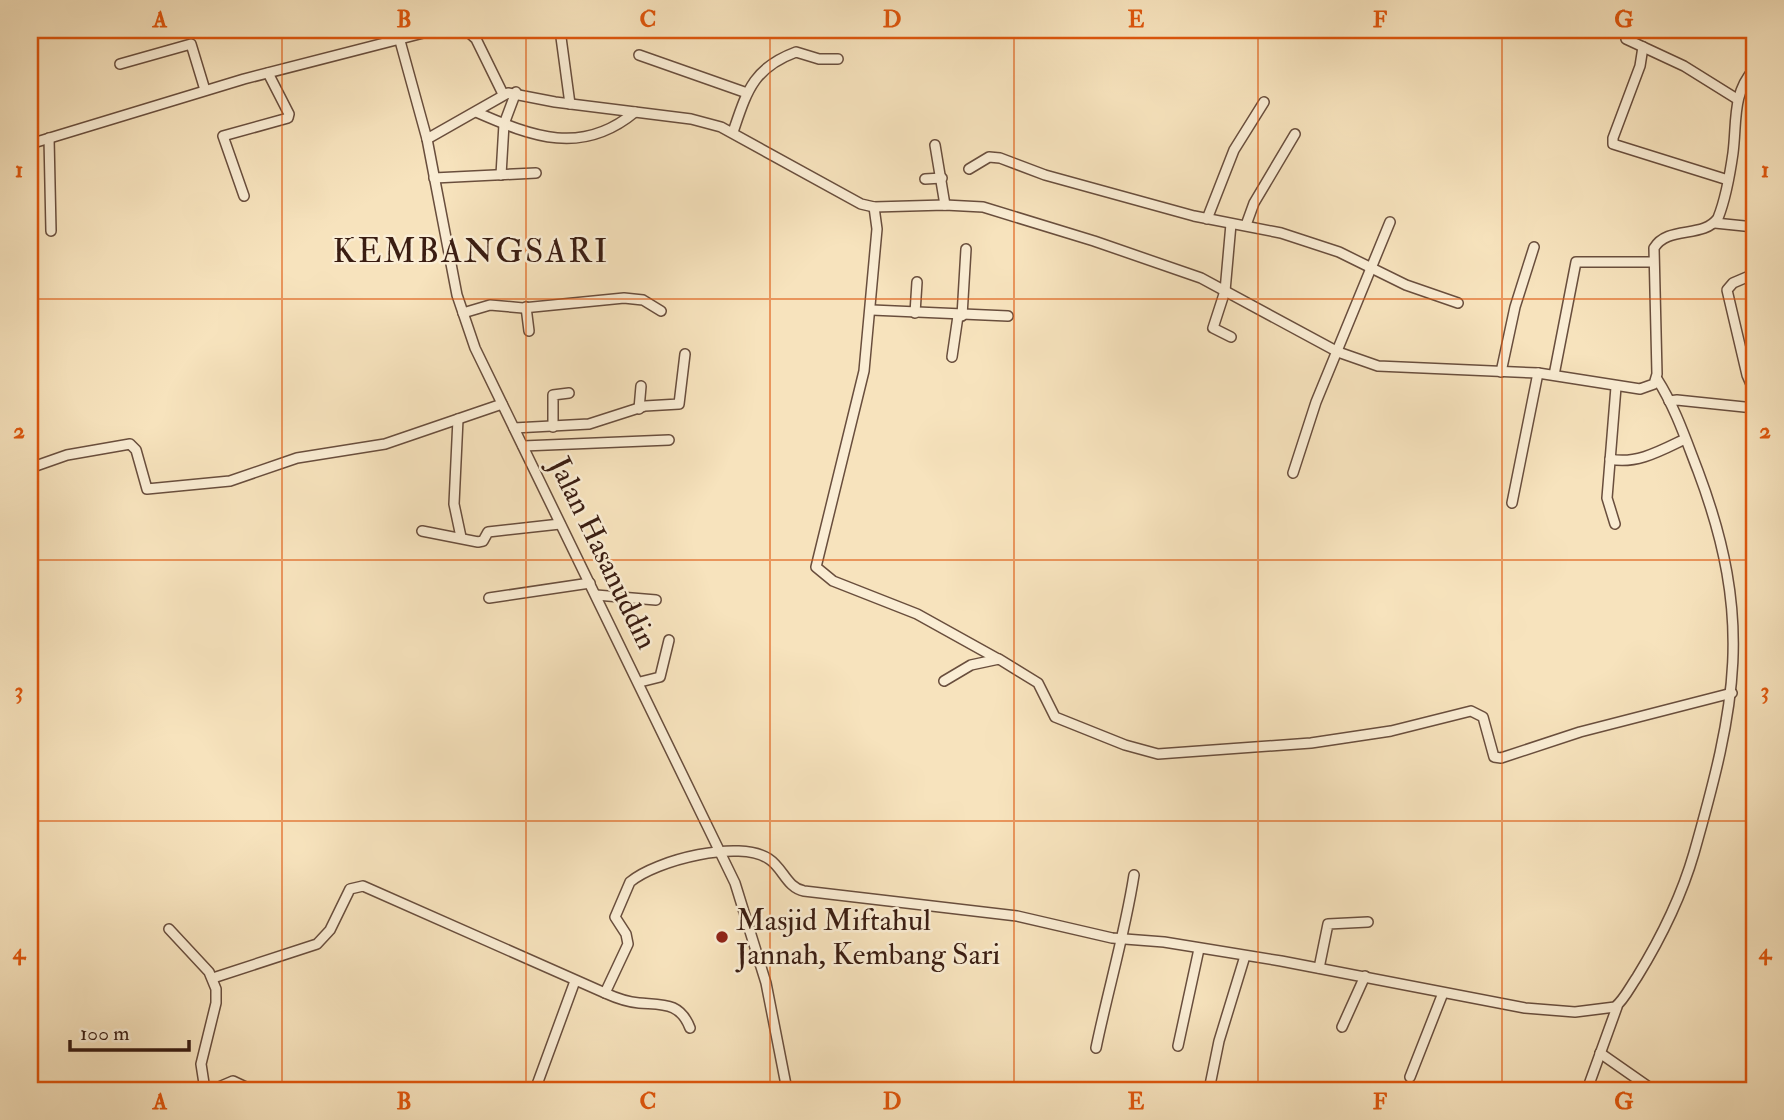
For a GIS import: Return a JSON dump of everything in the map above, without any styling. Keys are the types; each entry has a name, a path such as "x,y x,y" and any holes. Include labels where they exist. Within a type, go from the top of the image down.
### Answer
{"street":[{"path":"30,144 398,33 435,30"},
{"path":"466,30 476,39 503,94"},
{"path":"560,30 570,104"},
{"name":"Jalan Hasanuddin","path":"398,33 427,139 463,313 475,348 721,851 754,939 773,1013 787,1090"},
{"path":"1626,39 1684,66 1737,99"},
{"path":"120,64 191,44 205,90"},
{"path":"1643,47 1640,66 1613,144 1728,180"},
{"path":"733,132 747,93 757,75 796,52 819,59 838,59"},
{"path":"639,55 747,93"},
{"path":"1715,223 1728,180 1737,99 1741,86 1754,69"},
{"path":"244,196 223,136 288,118 289,114 268,73"},
{"path":"500,175 504,124 516,92"},
{"path":"427,139 503,94 516,92 570,104 691,118 733,132 844,197 874,207 945,205 992,209 1179,269 1336,351 1387,368 1538,373 1616,387 1647,387 1657,379"},
{"path":"1207,219 1234,150 1264,102"},
{"path":"476,112 540,135 594,137 615,129 635,112"},
{"path":"1246,225 1254,203 1295,134"},
{"path":"49,138 51,231"},
{"path":"935,145 945,205"},
{"path":"969,169 989,157 1000,158 1045,175 1207,219 1246,225 1339,252 1406,285 1458,303"},
{"path":"434,178 536,173"},
{"path":"925,179 942,178"},
{"path":"874,207 877,229 872,310 864,371 816,567 824,576 917,614 1038,682 1055,717 1125,746 1158,754 1311,743 1391,731 1471,711 1483,717 1494,757 1501,758 1617,721 1732,693"},
{"path":"1293,473 1336,351 1390,222"},
{"path":"1587,1090 1618,1006 1678,902 1719,764 1732,693 1733,617 1722,541 1670,401 1657,379 1654,248 1661,240 1715,223 1754,227"},
{"path":"1231,224 1225,291 1213,328 1231,337"},
{"path":"1501,372 1515,307 1534,247"},
{"path":"952,357 960,316 966,249"},
{"path":"1554,376 1576,262 1653,262"},
{"path":"1754,274 1733,283 1727,290 1747,375 1754,391"},
{"path":"915,313 916,282"},
{"path":"463,313 489,305 526,307 633,298 652,303 661,311"},
{"path":"526,307 529,331"},
{"path":"872,310 960,316 1008,316"},
{"path":"514,429 597,422 639,409 679,404 685,354"},
{"path":"1512,503 1538,373"},
{"path":"639,409 641,386"},
{"path":"1615,524 1607,498 1616,387"},
{"path":"553,427 553,395 569,393"},
{"path":"1670,401 1754,408"},
{"path":"30,468 67,455 130,444 136,450 146,489 230,481 263,467 303,457 385,444 502,404"},
{"path":"458,419 454,504 461,537"},
{"path":"1610,459 1622,462 1642,458 1685,439"},
{"path":"523,446 669,440"},
{"path":"422,531 483,541 488,532 560,524"},
{"path":"489,598 590,583"},
{"path":"596,595 656,600"},
{"path":"641,686 660,677 669,640"},
{"path":"944,681 971,665 999,659"},
{"path":"606,993 628,944 626,934 615,917 630,882 677,862 721,851 746,850 762,855 776,864 797,890 998,913 1121,938 1319,968 1547,1011 1598,1011 1618,1006"},
{"path":"1096,1048 1134,875"},
{"path":"213,978 317,944 330,930 350,889 363,886 606,993 632,1002 668,1004 681,1012 690,1028"},
{"path":"1319,968 1328,924 1368,922"},
{"path":"169,929 213,978 217,998 201,1064 205,1090"},
{"path":"1178,1046 1199,949"},
{"path":"1209,1090 1219,1041 1245,956"},
{"path":"1342,1027 1365,976"},
{"path":"534,1090 575,981"},
{"path":"1410,1077 1443,993"},
{"path":"1600,1053 1653,1090"},
{"path":"212,1090 233,1081 252,1090"}],"place":[{"name":"Masjid Miftahul Jannah, Kembang Sari","path":"722,937"}],"district":[{"name":"KEMBANGSARI","path":"471,251"}]}
